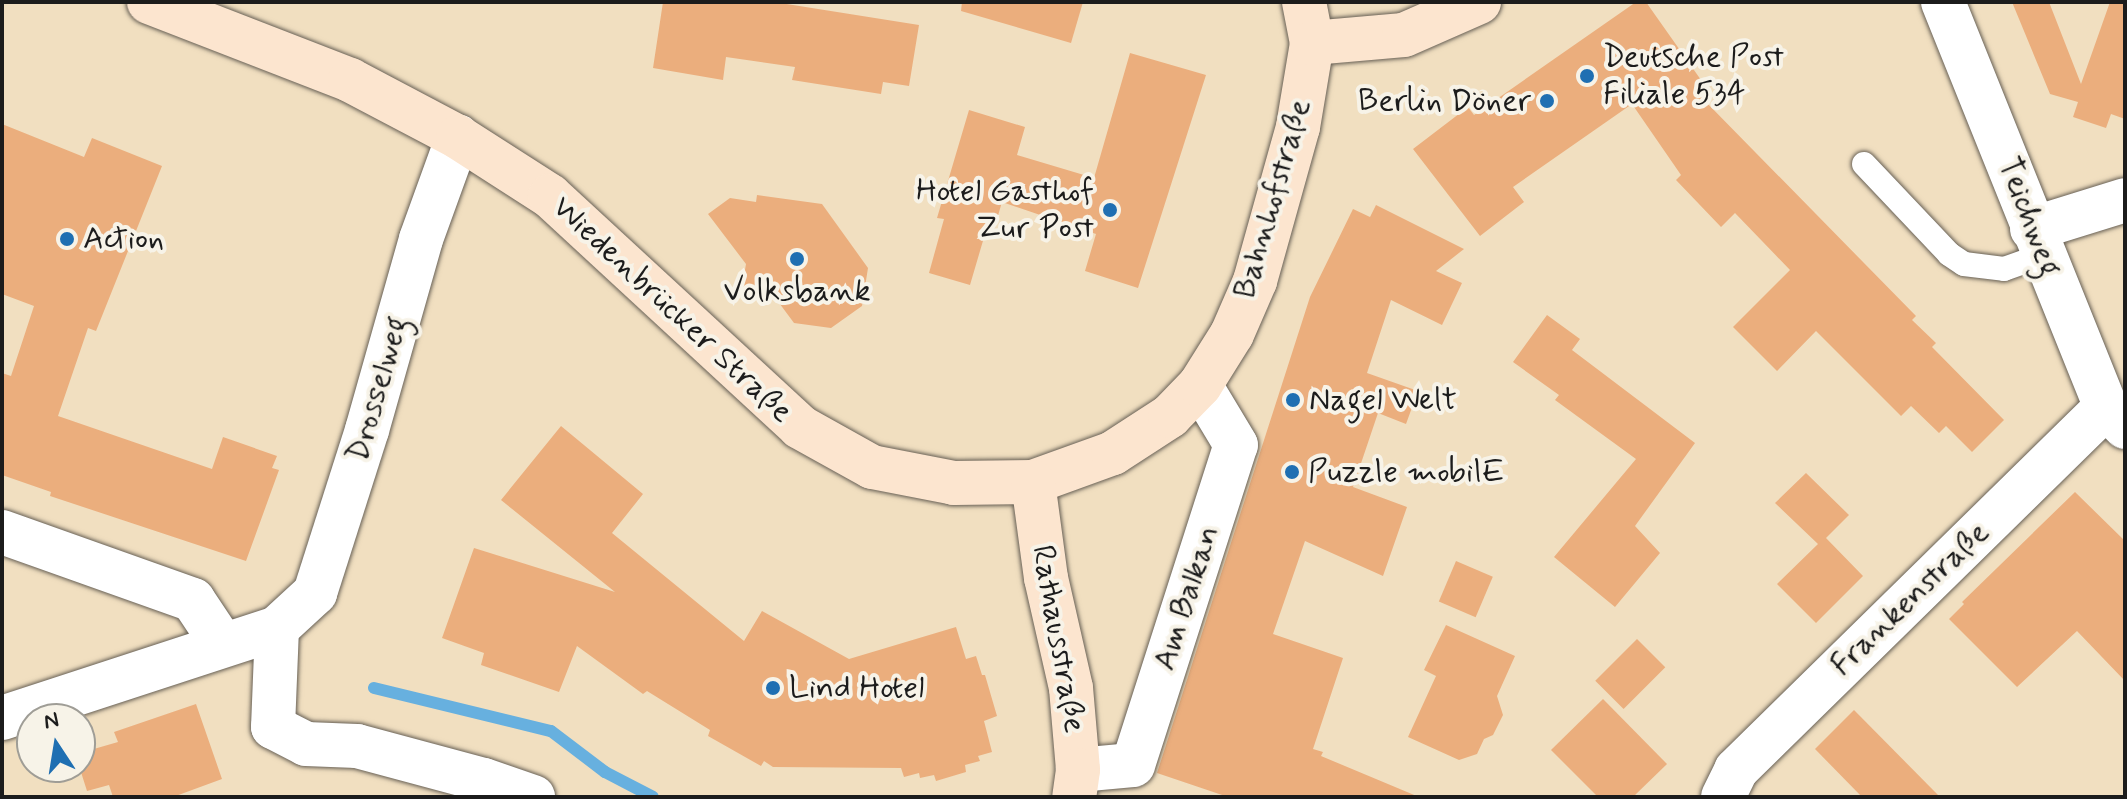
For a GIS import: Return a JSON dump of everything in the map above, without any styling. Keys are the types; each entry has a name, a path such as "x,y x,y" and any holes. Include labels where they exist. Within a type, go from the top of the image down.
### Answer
{"main road":[{"name":"Wiedenbrücker Straße","path":"149,2 350,80 458,137 550,196 800,427 872,467 954,483 1033,482 1113,453 1170,416 1200,385"},
{"path":"1308,22 1404,35 1479,2"},
{"name":"Bahnhofstraße","path":"1200,385 1232,334 1255,281 1298,127 1308,22"},
{"name":"Rathausstraße","path":"1033,482 1046,578 1071,688 1076,784"}],"street":[{"name":"Teichweg","path":"1943,2 2038,242 2116,417"},
{"name":"Drosselweg","path":"2,718 277,628 315,593 367,430 421,239 458,137"},
{"path":"2038,242 2125,200"},
{"name":"Am Balkan","path":"1076,784 1133,765 1232,460 1236,445 1200,385"},
{"name":"Frankenstraße","path":"1723,797 1736,770 2116,417"},
{"path":"2,532 193,600 223,645"},
{"path":"277,628 273,727 306,744 357,746 484,780 533,797"}],"lane":[{"path":"1864,164 1949,254 1964,264 2004,269 2038,242"}],"building":[{"path":"663,2 774,2 919,25 909,86 883,82 881,94 792,80 795,67 726,57 723,80 653,68"},
{"path":"962,2 1083,2 1071,43 961,11"},
{"path":"1636,2 1646,2 1713,97 1706,102 1916,316 1912,320 1936,343 1932,347 2004,420 1972,452 1946,426 1939,433 1911,406 1901,416 1816,331 1777,371 1733,327 1790,270 1735,213 1721,227 1676,180 1681,175 1632,104 1513,187 1524,202 1480,236 1413,149 1468,107 1474,115"},
{"path":"2012,2 2049,2 2081,84 2110,2 2125,2 2125,119 2111,114 2106,128 2073,117 2078,102 2050,94"},
{"path":"1130,53 1206,75 1138,288 1085,271 1096,234 1002,202 997,219 990,217 970,285 929,273 944,219 937,218 969,110 1025,127 1017,155 1094,178"},
{"path":"2,124 84,157 92,138 162,166 96,331 88,328 58,416 212,469 223,437 277,456 272,468 279,470 246,561 50,496 51,492 2,475 2,373 11,376 34,306 2,294"},
{"path":"757,195 822,204 868,268 862,306 831,328 794,323 771,292 742,287 746,264 708,214 730,198 756,202"},
{"path":"1376,205 1464,249 1436,271 1462,283 1442,325 1391,300 1367,373 1418,391 1406,424 1378,413 1353,487 1407,507 1383,576 1305,541 1273,634 1343,658 1313,749 1323,752 1321,756 1419,797 1228,797 1157,773 1310,297 1353,209 1370,217"},
{"path":"1547,315 1580,339 1572,350 1695,443 1635,526 1660,553 1615,607 1554,557 1636,459 1555,400 1559,395 1513,362"},
{"path":"561,426 643,494 612,533 744,641 762,611 849,659 956,627 966,659 976,656 982,675 985,675 997,716 984,721 992,752 978,756 980,761 965,765 966,772 936,781 934,775 920,778 919,773 904,777 901,768 773,767 764,761 761,766 708,736 710,730 647,691 643,694 577,646 559,692 481,665 484,653 442,638 474,548 615,592 501,500"},
{"path":"1806,473 1849,515 1826,538 1863,576 1816,623 1777,584 1818,544 1775,503"},
{"path":"2075,492 2125,541 2125,681 2077,631 2017,687 1949,619 1964,604 1962,602"},
{"path":"1456,561 1493,577 1476,617 1439,602"},
{"path":"1446,625 1515,656 1497,696 1503,715 1493,735 1484,739 1477,754 1459,760 1408,737 1436,676 1424,670"},
{"path":"1637,639 1665,667 1624,709 1595,681"},
{"path":"1603,699 1667,764 1633,797 1598,797 1551,750"},
{"path":"196,704 222,779 173,797 113,797 109,785 87,791 84,783 96,783 96,748 118,742 114,732"},
{"path":"1854,710 1940,797 1862,797 1815,749"}],"waterway":[{"path":"374,688 551,731 605,772 653,797"}],"place":[{"name":"Deutsche Post Filiale 534","path":"1587,76"},
{"name":"Berlin Döner","path":"1547,101"},
{"name":"Hotel Gasthof Zur Post","path":"1110,210"},
{"name":"Action","path":"67,239"},
{"name":"Volksbank","path":"797,259"},
{"name":"Nagel Welt","path":"1293,400"},
{"name":"Puzzle mobilE","path":"1292,472"},
{"name":"Lind Hotel","path":"773,688"}]}
